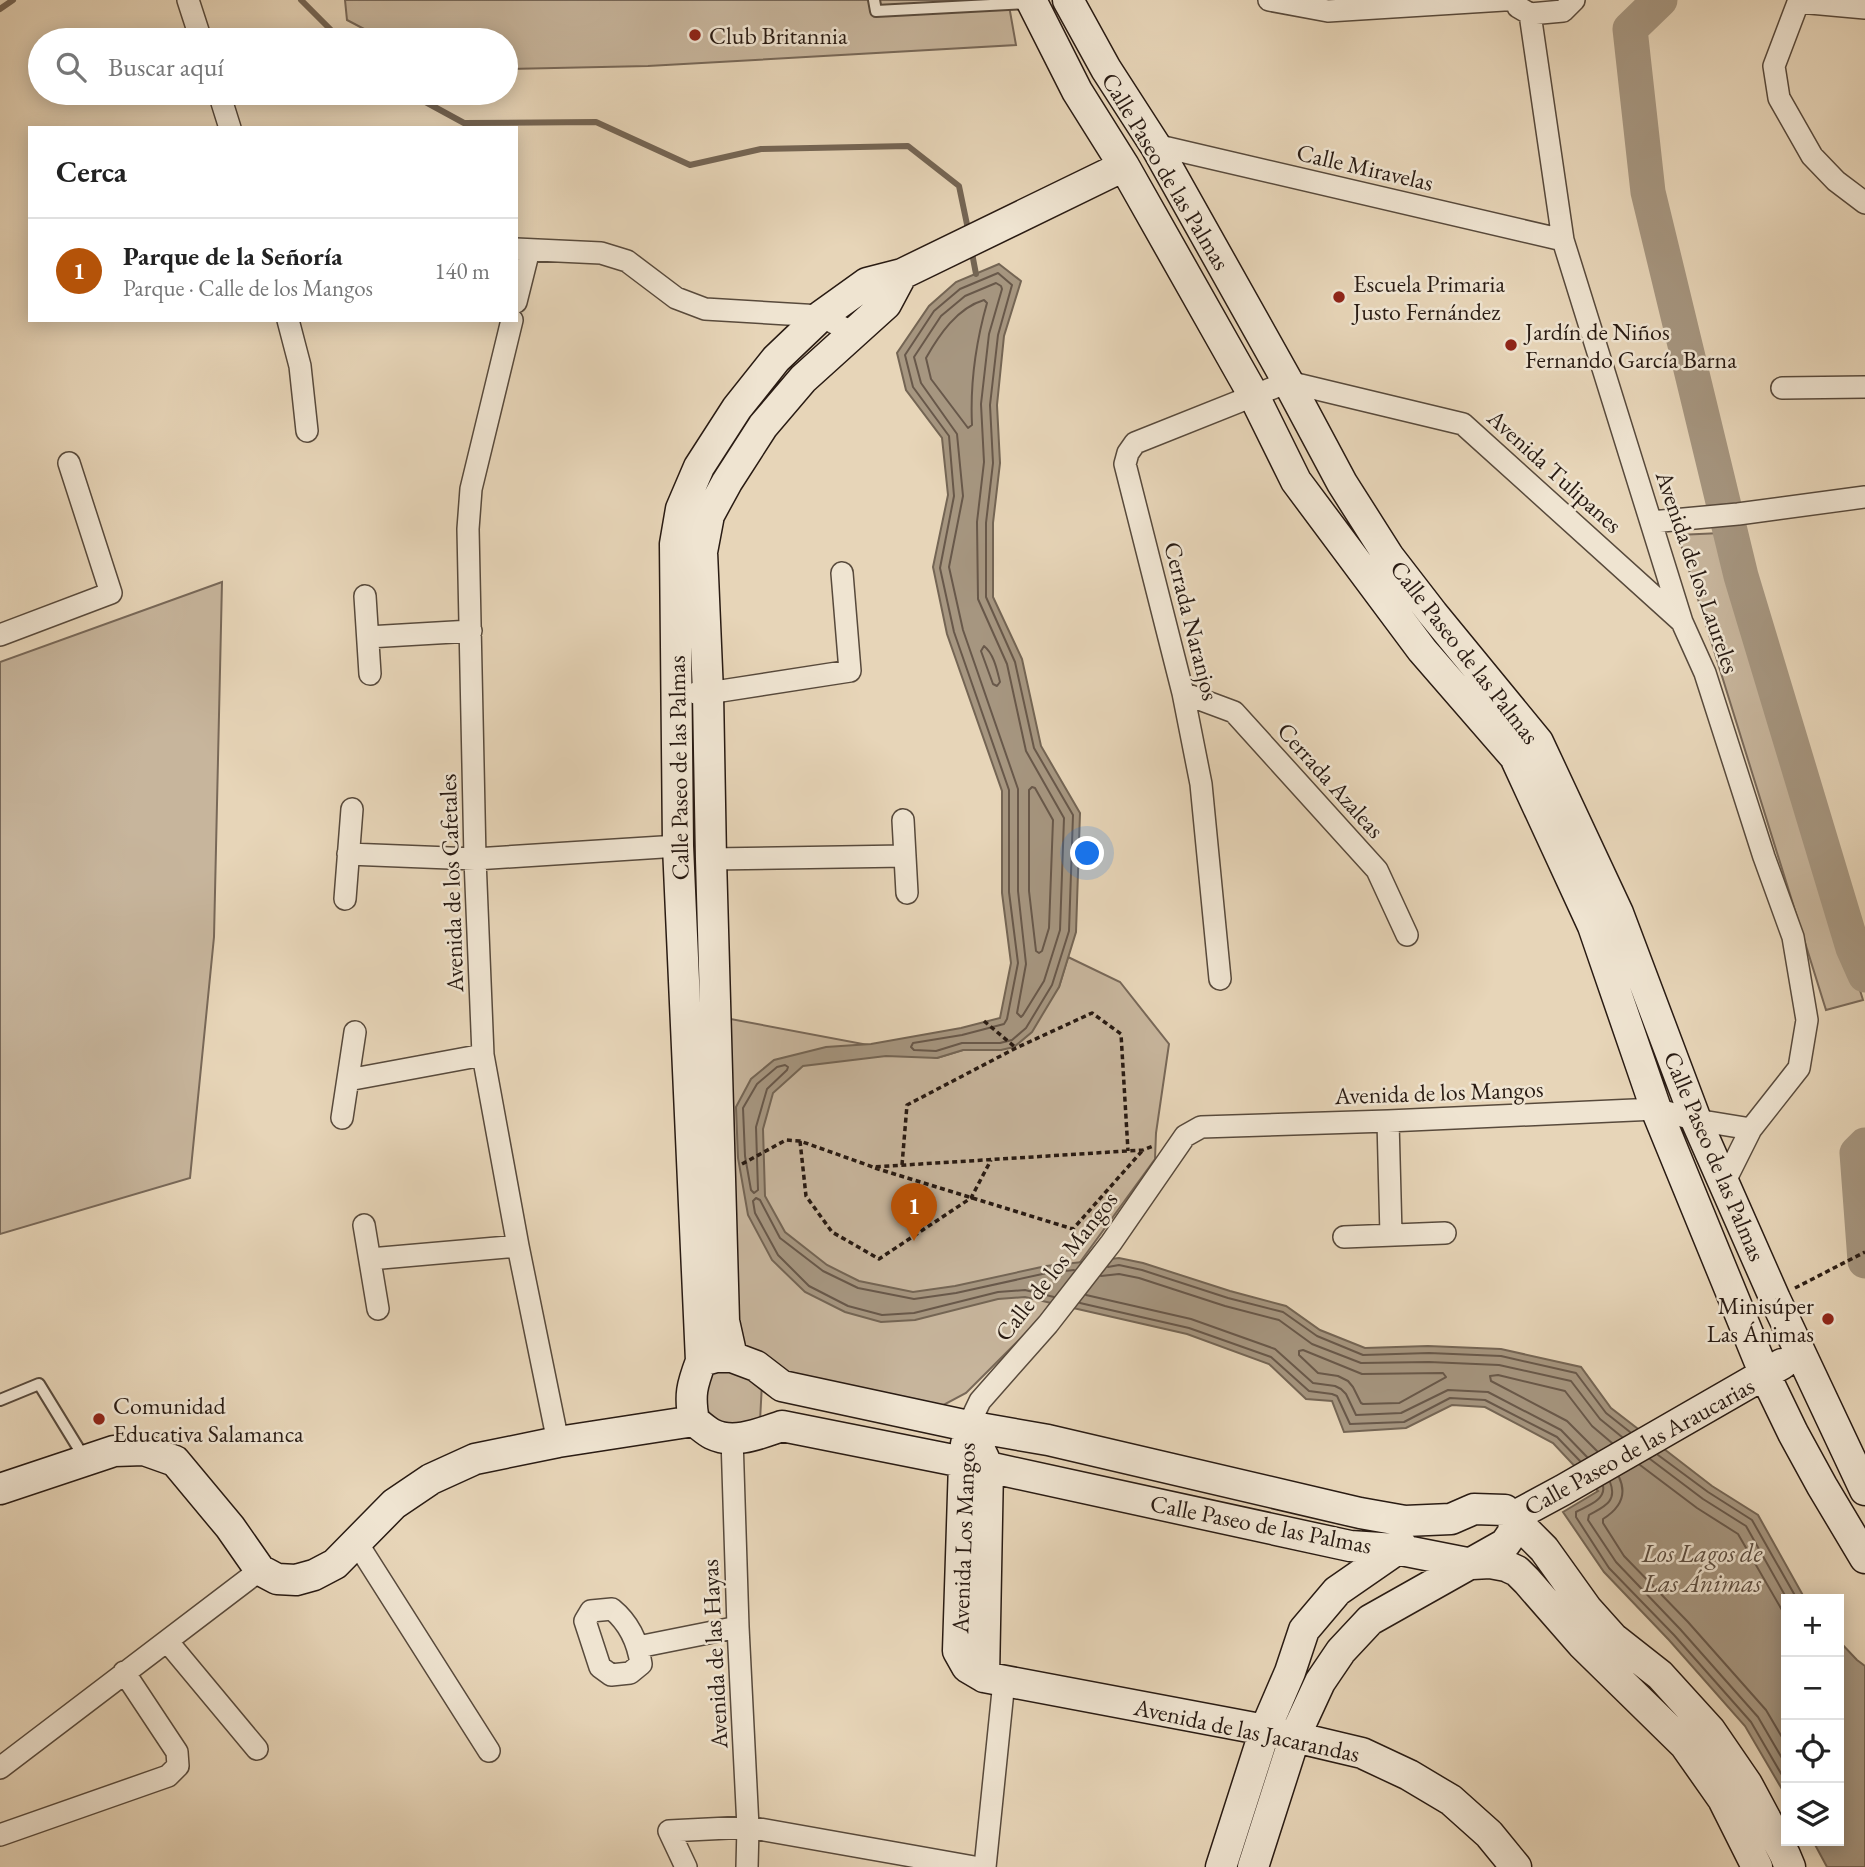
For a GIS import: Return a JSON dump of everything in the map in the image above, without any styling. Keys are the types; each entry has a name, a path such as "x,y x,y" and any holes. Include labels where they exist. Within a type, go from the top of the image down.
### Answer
{"street":[{"path":"188,0 197,28"},
{"name":"Calle Paseo de las Palmas","path":"1068,0 1106,69 1155,145 1342,483 1390,556 1433,614 1538,742 1618,914 1696,1120 1775,1299 1865,1490"},
{"path":"1269,0 1320,5 1506,0 1530,14 1563,11 1574,0"},
{"name":"Calle Paseo de las Palmas","path":"1034,1 1077,91 1124,166 1254,396 1296,481 1422,650 1515,757 1593,926 1656,1109 1765,1375 1811,1465 1865,1558"},
{"path":"1865,8 1799,1 1774,66 1779,98 1812,156 1836,181 1865,204"},
{"name":"Avenida de los Laureles","path":"1530,14 1563,240 1682,622 1705,673 1764,857 1793,937 1807,1020 1799,1068 1751,1129 1724,1183"},
{"path":"223,105 229,126"},
{"path":"1124,166 1123,152 1128,143 1138,139 1155,145"},
{"name":"Calle Miravelas","path":"1155,145 1563,240"},
{"name":"Calle Paseo de las Palmas","path":"694,1420 691,1402 694,1380 701,1361 678,846 675,544 681,509 699,467 737,408 776,359 821,316 867,283 902,275 1124,166"},
{"path":"518,287 523,250 601,253 626,261 676,298 705,309 821,316 853,332"},
{"name":"Calle Paseo de las Palmas","path":"902,275 886,304 803,379 764,426 709,515 702,552 724,1321 732,1357 756,1366 782,1386 968,1426 1048,1440 1360,1513 1405,1521 1451,1519 1474,1509 1505,1510 1513,1517"},
{"path":"289,322 300,366 307,431"},
{"name":"Avenida de los Cafetales","path":"512,322 471,489 468,529 475,859 484,1055 518,1246 558,1441"},
{"name":"Cerrada Naranjos","path":"1220,979 1202,784 1183,693 1125,464 1135,443 1288,382"},
{"name":"Avenida Tulipanes","path":"1288,382 1464,424 1682,622"},
{"path":"1782,388 1865,387"},
{"path":"0,635 111,593 69,463"},
{"path":"1651,522 1738,514 1865,497"},
{"path":"676,694 708,693 850,671 842,573"},
{"path":"365,596 370,674"},
{"path":"368,637 471,631"},
{"name":"Cerrada Azaleas","path":"1183,693 1234,712 1377,870 1407,936"},
{"path":"345,900 352,809"},
{"path":"903,820 906,892"},
{"path":"348,854 475,859 678,846"},
{"path":"710,859 905,856"},
{"path":"682,923 712,923"},
{"path":"342,1118 355,1032"},
{"path":"348,1080 484,1055"},
{"name":"Avenida de los Mangos","path":"1185,1136 1201,1127 1656,1109 1696,1120"},
{"path":"1696,1120 1751,1129"},
{"path":"1388,1121 1391,1235"},
{"name":"Calle de los Mangos","path":"968,1426 980,1401 1048,1324 1111,1243 1185,1136"},
{"path":"364,1225 378,1310"},
{"path":"1344,1237 1445,1233"},
{"path":"370,1259 518,1246"},
{"name":"Calle Paseo de las Araucarias","path":"1253,1867 1295,1736 1320,1682 1341,1651 1370,1620 1505,1545 1514,1531 1513,1517 1800,1353"},
{"path":"701,1361 732,1357"},
{"path":"0,1489 114,1451 144,1450 175,1461 230,1527 260,1570 277,1579 296,1580 314,1575 335,1564 394,1504 431,1479 475,1459 558,1441 694,1420 712,1435 732,1438"},
{"name":"Calle Paseo de las Palmas","path":"732,1438 754,1436 782,1426 1350,1545 1396,1549 1472,1564 1506,1566 1527,1581 1581,1644 1685,1745 1723,1799 1757,1867"},
{"name":"Avenida Los Mangos","path":"968,1426 976,1465 958,1651 967,1667 994,1679"},
{"name":"Avenida de las Hayas","path":"732,1438 748,1827 747,1867"},
{"path":"1513,1517 1544,1549 1587,1609 1613,1638 1660,1675 1710,1730 1747,1784 1790,1867"},
{"path":"1221,1867 1265,1730 1290,1672 1304,1630 1337,1591 1396,1549 1451,1519"},
{"path":"357,1543 489,1751"},
{"path":"0,1768 260,1570"},
{"path":"638,1647 738,1627"},
{"path":"167,1641 257,1749"},
{"path":"0,1835 168,1776 178,1766 177,1752 124,1672"},
{"path":"985,1867 994,1679"},
{"name":"Avenida de las Jacarandas","path":"994,1679 1295,1736 1362,1753 1409,1775 1451,1801 1489,1834 1516,1867"},
{"path":"686,1867 669,1831 748,1827 974,1867"}],"lane":[{"path":"874,0 876,11 1034,1"},
{"path":"0,1400 39,1384 85,1459"}],"path":[{"path":"902,1165 907,1105 1016,1048 1092,1013 1121,1034 1128,1151"},
{"path":"984,1021 1016,1048"},
{"path":"873,1167 1143,1150 1185,1136"},
{"path":"736,1168 786,1140 800,1141 873,1167 1073,1229 1143,1150"},
{"path":"800,1141 806,1196 832,1232 879,1259 971,1198 991,1160"},
{"path":"1775,1299 1865,1252"}],"shaded area":[{"name":"Club Britannia","path":"345,0 1008,0 1016,45 648,66 518,69 518,28 362,28 347,20"},
{"path":"1721,533 1863,1000 1826,1010 1678,535"},
{"path":"222,582 214,937 190,1178 0,1234 0,662"},
{"path":"1068,957 1120,982 1169,1044 1156,1133 1155,1159 1036,1323 966,1393 936,1409 777,1370 741,1351 720,1017 937,1058 963,1050 1001,1050 1059,987"},
{"path":"733,1371 762,1383 760,1421 728,1427 707,1410 704,1382 714,1372"}],"water":[{"name":"Los Lagos de Las Ánimas","path":"999,264 1021,281 1004,336 997,405 1000,463 993,523 993,597 1022,659 1041,746 1080,813 1076,932 1059,987 1032,1032 1014,1047 1001,1050 963,1050 937,1058 886,1056 803,1066 773,1093 763,1129 765,1196 785,1232 827,1265 859,1281 913,1292 955,1286 1046,1266 1119,1258 1286,1306 1320,1330 1365,1348 1428,1346 1501,1349 1581,1367 1611,1408 1712,1486 1758,1515 1802,1594 1781,1594 1781,1787 1745,1726 1604,1572 1563,1512 1598,1491 1553,1443 1485,1407 1452,1405 1406,1428 1344,1432 1332,1401 1306,1399 1269,1364 1187,1334 1025,1297 998,1299 915,1320 881,1322 845,1312 805,1292 772,1260 748,1215 738,1158 736,1107 751,1079 774,1060 826,1047 871,1044 1000,1018 1011,963 1002,893 1002,791 947,634 933,567 948,495 942,438 906,390 897,353 929,306 956,282"},
{"path":"1844,1646 1865,1666 1865,1867 1827,1867 1816,1846 1844,1846"}],"waterway":[{"path":"0,9 13,0"},
{"path":"301,0 329,28"},
{"path":"1660,0 1630,29 1648,192 1741,576 1853,948 1865,975"},
{"path":"431,105 464,123 596,122 690,165 761,149 908,146 959,186 969,234"},
{"path":"971,248 976,274"},
{"path":"1865,1145 1857,1153 1865,1261"}],"place":[{"name":"Club Britannia","path":"695,35"},
{"name":"Escuela Primaria Justo Fernández","path":"1339,297"},
{"name":"Jardín de Niños Fernando García Barna","path":"1511,345"},
{"name":"Parque de la Señoría","path":"914,1241"},
{"name":"Minisúper Las Ánimas","path":"1828,1319"},
{"name":"Comunidad Educativa Salamanca","path":"99,1419"}]}
